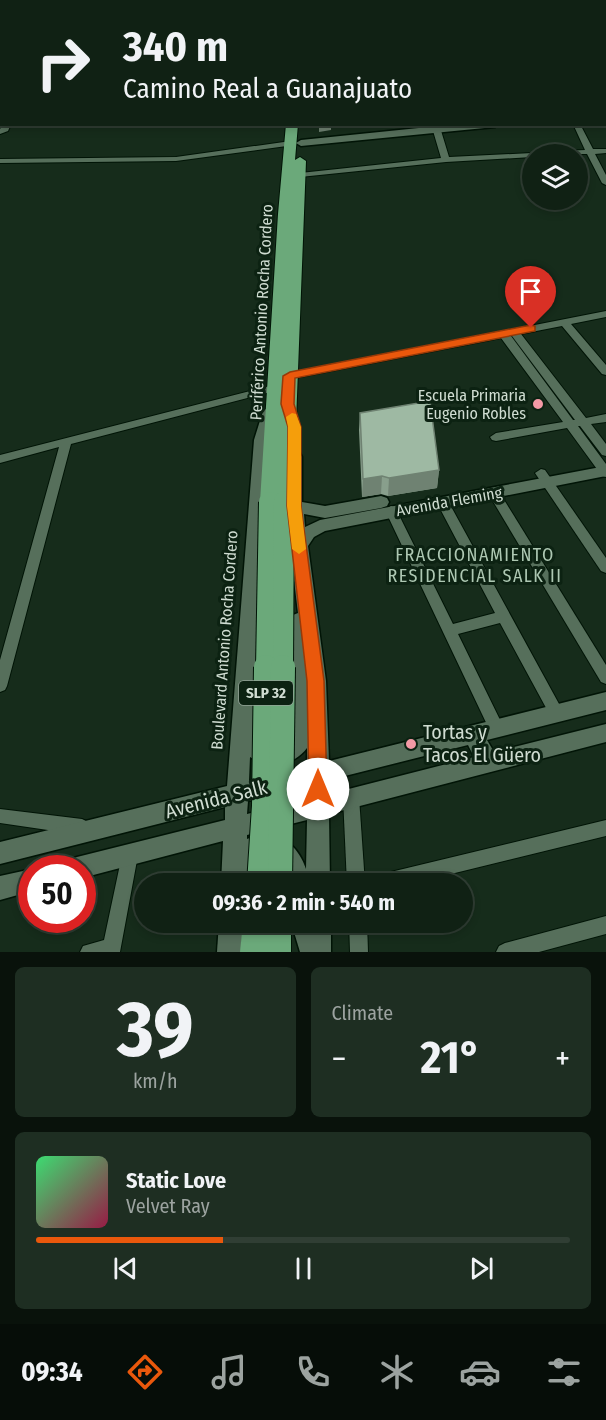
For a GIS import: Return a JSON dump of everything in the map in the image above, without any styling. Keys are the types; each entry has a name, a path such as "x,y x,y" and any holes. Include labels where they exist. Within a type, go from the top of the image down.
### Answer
{"highway":[{"name":"Periférico Antonio Rocha Cordero","path":"278,397 290,376 300,175 297,134"},
{"name":"Periférico Antonio Rocha Cordero","path":"282,503 278,397 284,214 297,134"},
{"name":"SLP 32","path":"260,873 282,503"},
{"name":"SLP 32","path":"280,873 283,803 282,503"},
{"path":"254,952 255,933"},
{"path":"277,952 278,933"}],"main road":[{"path":"297,134 435,126"},
{"path":"278,397 295,427 282,503 298,545 316,681 318,873"},
{"name":"Boulevard Antonio Rocha Cordero","path":"235,873 237,795 262,440 278,397"},
{"name":"Avenida Fleming","path":"282,503 325,512 544,478 604,465"},
{"name":"Avenida Fleming","path":"298,545 308,533 320,526 391,510 494,493 544,478"},
{"path":"244,695 250,738 257,750 263,754 278,756 292,752 302,734 298,643 303,586"},
{"name":"Avenida Salk","path":"0,853 606,701"},
{"path":"473,733 488,763"},
{"name":"Avenida Salk","path":"96,863 606,733"},
{"path":"238,873 246,852 255,846 266,845 277,847 286,853 292,861 295,873"},
{"path":"0,888 18,884"},
{"path":"229,952 230,933"},
{"path":"306,933 312,952"},
{"path":"319,933 319,952"}],"street":[{"path":"435,126 446,160"},
{"path":"577,126 606,183"},
{"path":"0,161 176,159 297,134"},
{"path":"589,152 606,151"},
{"path":"300,175 446,160 522,156"},
{"path":"290,376 606,314"},
{"path":"564,322 606,372"},
{"path":"509,333 583,422 604,465"},
{"path":"509,333 570,424 604,465"},
{"path":"0,459 278,397"},
{"path":"496,437 606,418"},
{"path":"0,686 66,443"},
{"path":"544,478 606,568"},
{"path":"494,493 606,678"},
{"path":"442,501 556,713"},
{"path":"391,510 496,728"},
{"path":"450,630 505,616"},
{"path":"351,797 355,873"},
{"path":"0,816 94,829"},
{"path":"420,873 606,828"},
{"path":"90,952 112,950 130,855"},
{"path":"505,952 606,925"},
{"path":"222,952 227,933"},
{"path":"358,933 359,952"}],"building":[{"path":"430,401 439,470 389,478 382,476 363,479 360,413"}],"slow traffic":[{"path":"292,417 295,427 294,506 299,549"}],"place":[{"name":"Escuela Primaria Eugenio Robles","path":"538,404"},
{"name":"Tortas y Tacos El Güero","path":"411,744"}],"district":[{"name":"FRACCIONAMIENTO RESIDENCIAL SALK II","path":"475,565"}],"route":[{"path":"318,789 316,681 294,506 295,427 288,404 290,376 531,328"}]}
